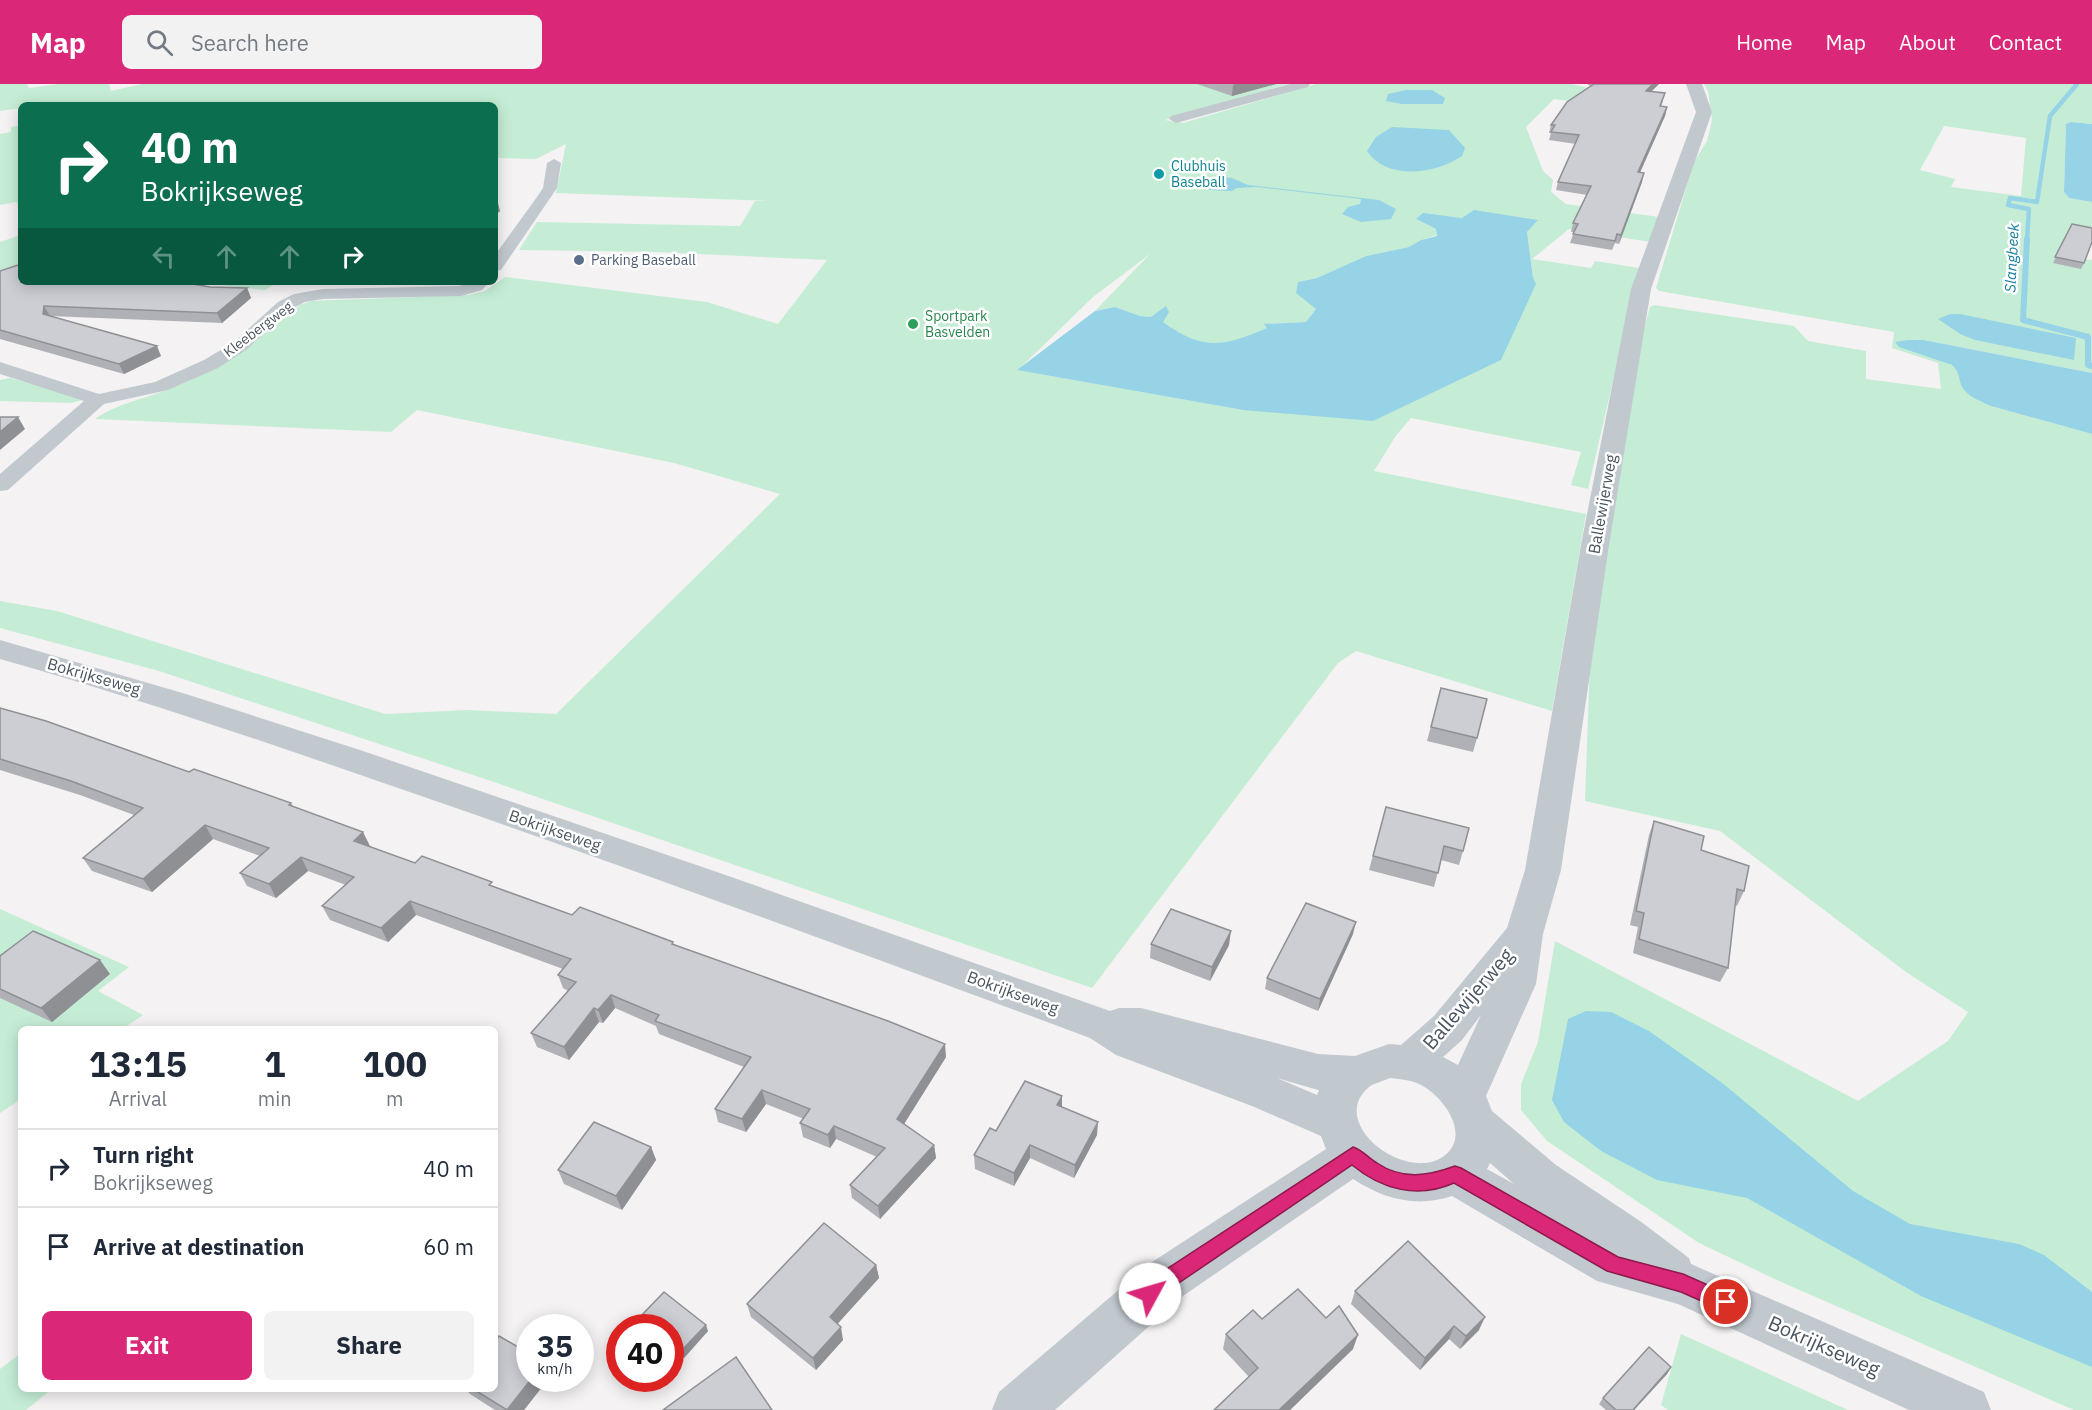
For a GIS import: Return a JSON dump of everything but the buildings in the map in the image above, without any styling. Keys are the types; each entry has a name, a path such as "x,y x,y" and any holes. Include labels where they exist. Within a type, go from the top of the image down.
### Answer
{"street":[{"path":"1176,119 1304,84"},
{"name":"Ballewijerweg","path":"1471,1110 1516,984 1524,934 1543,870 1595,545 1641,289 1704,112 1694,84"},
{"path":"498,262 550,188 554,163"},
{"name":"Kleebergweg","path":"0,485 97,400 161,386 211,364 240,346 284,306 300,298 323,294 461,291 477,285"},
{"path":"0,368 82,393 97,400"},
{"name":"Bokrijkseweg","path":"0,649 108,678 276,733 726,888 1104,1026 1130,1043 1267,1093 1344,1138 1371,1169 1392,1179 1415,1184 1437,1182 1455,1174 1614,1265 1683,1283 1966,1410"},
{"name":"Ballewijerweg","path":"1409,1063 1448,1028 1524,934"},
{"name":"Bokrijkseweg","path":"1104,1026 1141,1025 1318,1072 1354,1073 1370,1065 1389,1061 1409,1063 1430,1070 1439,1075 1540,1179 1624,1236 1683,1283"},
{"path":"1017,1410 1166,1280 1344,1138 1335,1103 1342,1086 1354,1073"},
{"path":"1455,1174 1469,1161 1477,1144 1471,1110"}],"green space":[{"path":"0,84 27,84 29,88 59,84 109,84 111,91 142,84 1288,84 1165,120 1183,123 1316,84 1572,84 1597,90 1583,103 1554,99 1526,127 1543,171 1553,180 1551,192 1566,204 1659,217 1650,242 1569,229 1532,259 1591,268 1595,261 1639,268 1588,489 1571,485 1581,452 1411,418 1395,437 1374,471 1586,514 1552,711 1356,651 1338,663 1092,988 488,780 159,671 0,628 0,601 57,611 385,714 467,710 556,714 780,494 674,463 417,410 391,432 95,419 104,413 172,388 207,372 255,340 300,305 311,301 469,295 498,285 498,282 505,277 707,302 778,324 827,260 655,252 519,250 537,222 740,226 755,201 769,201 556,193 566,144 536,159 498,158 498,102 18,102 18,108 0,111","holes":["1423,214 1462,218 1537,220 1527,232 1533,278 1243,410 1018,370 1093,297 1150,254 1095,311 1115,307 1140,316 1151,317 1163,322 1181,335 1205,344 1233,342 1268,328 1265,324 1306,322 1316,309 1297,293 1298,282 1317,278 1366,256 1409,247 1437,235 1436,229 1416,219"]},
{"path":"1704,84 2092,84 2092,124 2071,122 2066,124 2064,192 2069,198 2092,202 2092,228 2079,258 2092,260 2092,373 1924,340 1895,343 1952,365 1959,371 1960,377 1971,392 1991,406 2092,434 2092,1410 2074,1410 1779,1281 1699,1243 1547,1141 1521,1110 1521,1084 1538,1042 1555,941 1858,1101 1948,1041 1968,1012 1906,972 1720,831 1585,801 1590,660 1641,340 1650,307 1654,305 1794,326 1808,341 1866,351 1866,379 1941,389 1938,363 1892,348 1894,332 1659,291 1656,288 1694,162 1707,141 1712,120 1708,91","holes":["1944,126 2026,138 2021,196 1951,187 1955,179 1920,170"]},
{"path":"18,126 18,204 16,202 0,205 0,134 11,132 11,127"},
{"path":"18,236 18,271 0,277 0,242"},
{"path":"220,285 273,285 265,290"},
{"path":"10,378 85,399 72,403 0,401 0,380"},
{"path":"0,909 129,967 98,991 143,1015 126,1026 18,1026 18,1101 0,1113"},
{"path":"1681,1334 1848,1410 1668,1410 1661,1405"},
{"path":"18,1355 18,1392 48,1392 26,1410 0,1410 0,1369"}],"water":[{"path":"1406,90 1432,90 1445,98 1443,104 1402,104 1386,101 1388,94"},
{"path":"2071,122 2092,124 2092,202 2069,198 2064,192 2066,124"},
{"path":"1392,127 1449,130 1465,148 1462,156 1439,167 1412,172 1399,171 1376,161 1367,151 1376,137"},
{"path":"1221,177 1232,178 1248,185 1379,200 1396,209 1391,219 1361,222 1342,214 1348,207 1360,204 1361,199 1256,187 1237,188 1232,191 1209,190 1212,181"},
{"path":"1474,210 1538,220 1527,232 1533,278 1536,284 1501,360 1373,421 1243,410 1017,370 1095,311 1115,307 1140,316 1151,317 1166,306 1169,312 1163,322 1190,338 1214,343 1252,334 1267,328 1264,324 1306,322 1316,309 1296,293 1298,282 1317,278 1366,256 1409,247 1421,240 1437,236 1436,229 1416,219 1423,213 1462,218"},
{"path":"1950,314 1960,314 2076,338 2074,360 1975,340 1960,334 1938,319"},
{"path":"1924,340 2092,373 2092,434 1979,401 1964,390 1958,373 1952,365 1899,347 1895,342"},
{"path":"1586,1011 1611,1012 1649,1031 1721,1082 1853,1191 1910,1224 2019,1244 2044,1255 2092,1292 2092,1367 1921,1296 1747,1198 1657,1180 1601,1151 1564,1122 1552,1100 1568,1019"}],"waterway":[{"name":"Slangbeek","path":"2027,240 2029,209 2008,205 2010,198 2037,202 2050,116 2077,84"},
{"name":"Slangbeek","path":"2027,239 2023,320 2088,337 2088,365 2092,366"}],"place":[{"name":"Clubhuis Baseball","path":"1159,174"},
{"name":"Parking Baseball","path":"579,260"},
{"name":"Sportpark Basvelden","path":"913,324"}],"route":[{"path":"1150,1294 1166,1280 1353,1155 1371,1169 1392,1179 1415,1184 1437,1182 1455,1174 1614,1265 1683,1283 1726,1302"}]}
